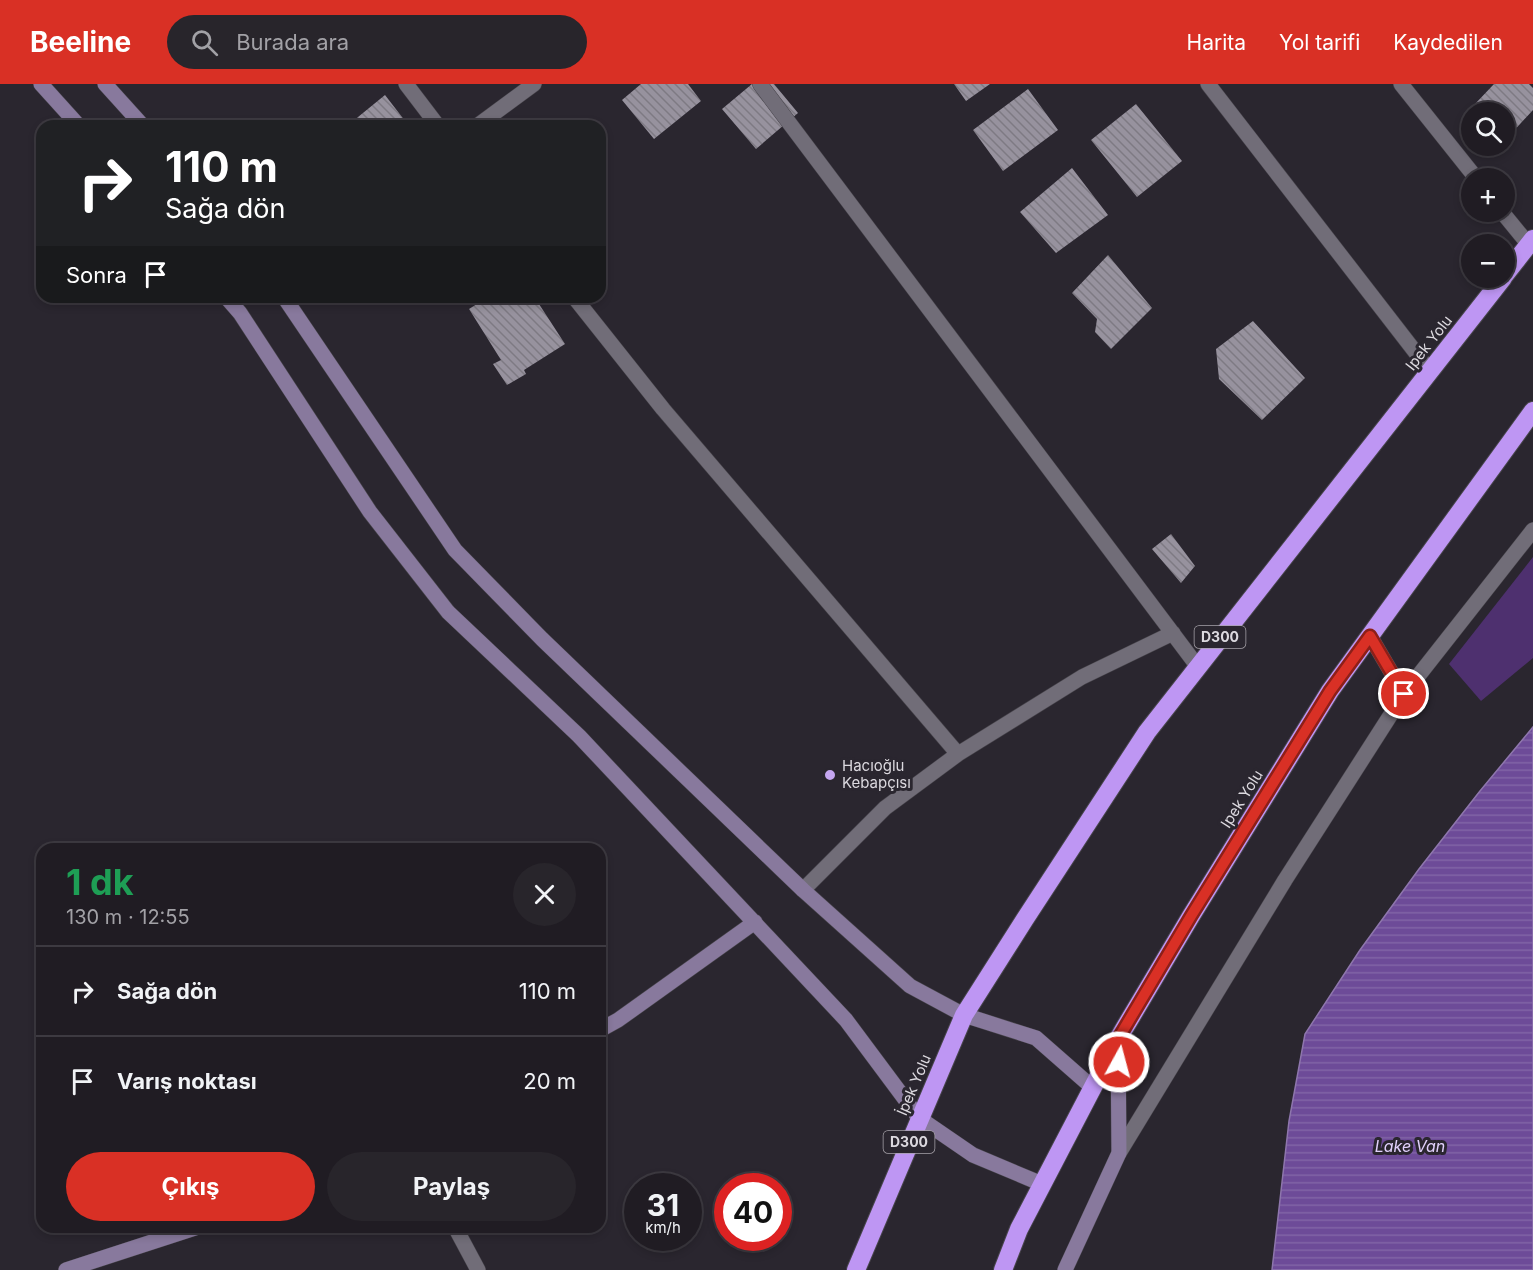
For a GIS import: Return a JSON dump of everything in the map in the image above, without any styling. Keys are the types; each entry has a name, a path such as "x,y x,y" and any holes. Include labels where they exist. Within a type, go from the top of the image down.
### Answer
{"highway":[{"name":"Ipek Yolu","path":"1515,263 1531,242"},
{"name":"Ipek Yolu","path":"964,1016 1147,732 1495,288"},
{"name":"Ipek Yolu","path":"1003,1270 1019,1228 1118,1039 1191,916 1330,691 1533,411"},
{"name":"İpek Yolu","path":"856,1270 964,1016"}],"main road":[{"path":"40,84 73,120"},
{"path":"105,84 138,120"},
{"path":"231,303 370,513 448,612 579,736 755,922 846,1020 919,1118 973,1155 1042,1184"},
{"path":"288,303 455,550 542,639 803,890 910,986 964,1016 1036,1038 1093,1088"},
{"path":"606,1027 755,922"},
{"path":"1065,1270 1119,1153 1118,1039"},
{"path":"66,1270 180,1233"}],"street":[{"path":"406,84 433,120"},
{"path":"485,120 534,84"},
{"path":"760,84 1198,667"},
{"path":"1208,84 1430,371"},
{"path":"1401,84 1468,168"},
{"path":"1512,222 1531,242"},
{"path":"579,303 663,409 958,753"},
{"path":"1119,1153 1285,880 1404,694 1533,530"},
{"path":"803,890 885,808 958,753 1082,678 1173,633"},
{"path":"1370,636 1404,694"},
{"path":"458,1233 478,1270"}],"shaded area":[{"path":"1533,557 1533,658 1481,701 1449,664"}],"water":[{"name":"Lake Van","path":"1533,727 1533,1270 1272,1270 1289,1121 1305,1034 1360,950 1419,869"}],"building":[{"path":"641,84 688,84 701,101 654,139 622,100"},
{"path":"752,84 774,84 798,113 756,149 722,109"},
{"path":"954,84 990,84 966,101"},
{"path":"1494,84 1529,84 1533,88 1533,110 1515,130 1515,102 1477,102"},
{"path":"1028,89 1058,130 1003,171 973,130"},
{"path":"385,95 404,120 354,120"},
{"path":"1136,104 1182,161 1137,197 1091,140"},
{"path":"1072,168 1108,215 1056,253 1020,212"},
{"path":"1108,255 1152,308 1111,349 1095,332 1097,319 1072,293"},
{"path":"478,303 540,303 565,344 524,370 526,374 507,385 493,364 501,360 469,309"},
{"path":"1253,321 1305,378 1262,420 1219,379 1216,349"},
{"path":"1171,534 1195,566 1181,583 1152,549"}],"place":[{"name":"Hacıoğlu Kebapçısı","path":"830,775"}],"route":[{"path":"1119,1062 1118,1039 1330,691 1370,636 1404,694"}]}
